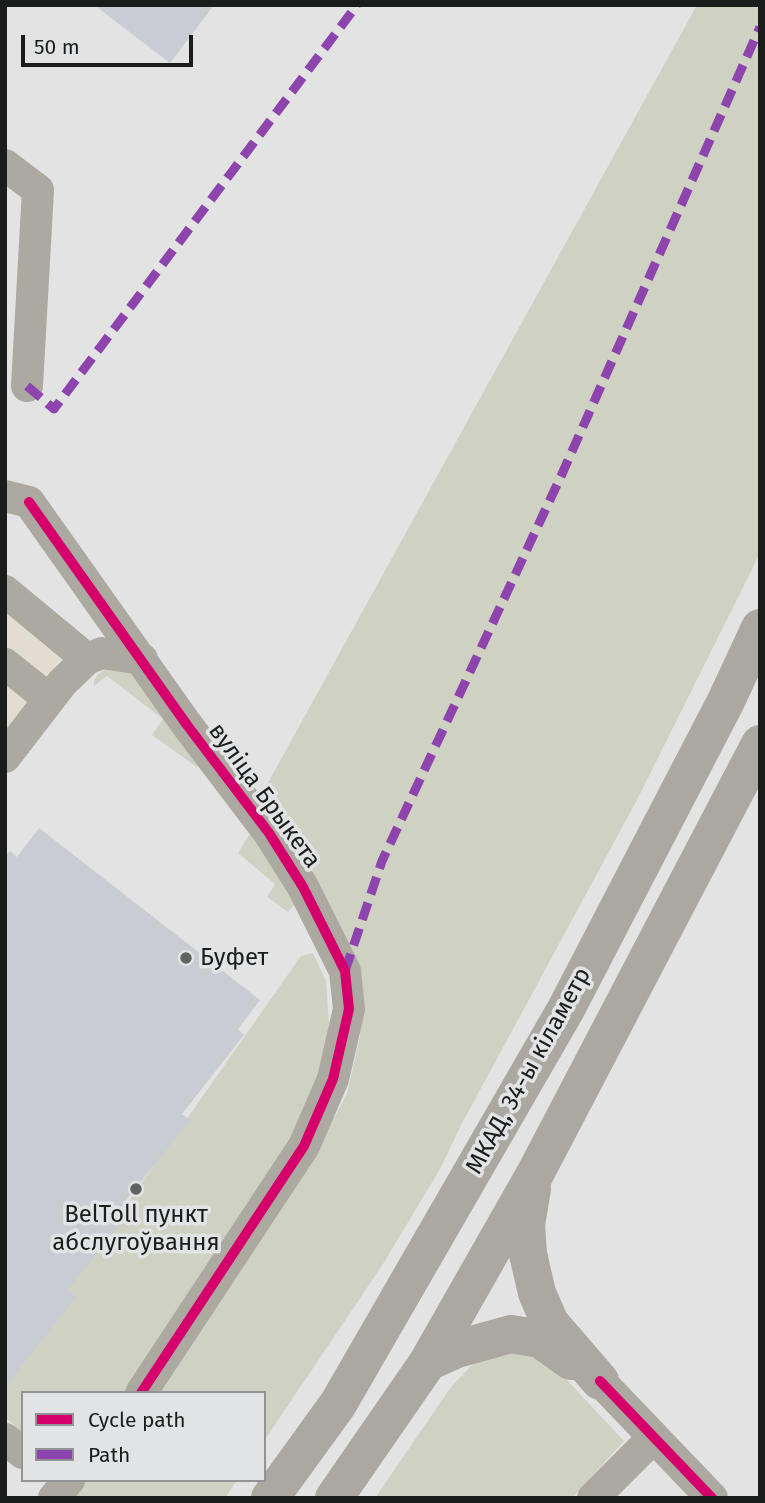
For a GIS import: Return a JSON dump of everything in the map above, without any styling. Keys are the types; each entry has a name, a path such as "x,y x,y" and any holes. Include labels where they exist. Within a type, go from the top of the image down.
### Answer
{"highway":[{"name":"МКАД, 34-ы кіламетр","path":"270,1498 338,1404 566,1009 720,714 760,628"},
{"name":"МКАД, 34-ы кіламетр","path":"334,1498 428,1362 535,1174 760,744"},
{"path":"535,1174 526,1225 528,1254 537,1293 550,1323 600,1381"},
{"path":"428,1362 457,1349 511,1335 540,1339 600,1381"}],"street":[{"path":"5,166 38,190 27,386"},
{"name":"вуліца Брыкета","path":"17,499 142,659 187,725 269,832 303,887 345,971 349,1009 333,1079 304,1146 142,1391"},
{"path":"5,592 87,659"},
{"path":"5,757 62,683 87,659 102,653 142,659"},
{"path":"5,664 49,699"},
{"path":"600,1381 712,1498"},
{"path":"593,1498 653,1437"},
{"path":"5,1439 21,1451"}],"shaded area":[{"path":"697,5 760,5 760,553 638,798 460,1127 440,1169 383,1264 266,1438 266,1391 157,1391 307,1168 347,1094 360,1036 360,973 259,799"},
{"path":"5,580 77,638 5,731"},
{"path":"138,668 203,757 197,767 152,735 163,719 107,676 94,686 98,674 106,669"},
{"path":"249,835 253,836 294,897 294,905 288,912 267,897 275,884 238,853"},
{"path":"313,953 326,981 329,1023 325,1076 290,1150 129,1391 21,1391 21,1431 5,1417 5,1378 301,956"},
{"path":"526,1352 551,1363 624,1441 572,1498 375,1498 451,1387 475,1362 499,1353"},
{"path":"84,1482 236,1482 225,1498 71,1498"}],"building":[{"path":"94,5 214,5 170,63"},
{"path":"39,828 260,1000 238,1029 244,1035 182,1114 190,1120 125,1202 133,1208 68,1290 76,1297 5,1387 5,857 10,851 17,857"}],"marked path":[{"path":"27,386 54,409 357,5"},
{"path":"345,971 382,861 562,474 760,27"}],"cycle path":[{"path":"29,502 187,725 269,833 303,887 345,971 349,1009 333,1079 304,1146 142,1391"},
{"path":"600,1381 712,1498"}],"place":[{"name":"Буфет","path":"186,958"},
{"name":"BelToll пункт абслугоўвання","path":"136,1189"}]}
